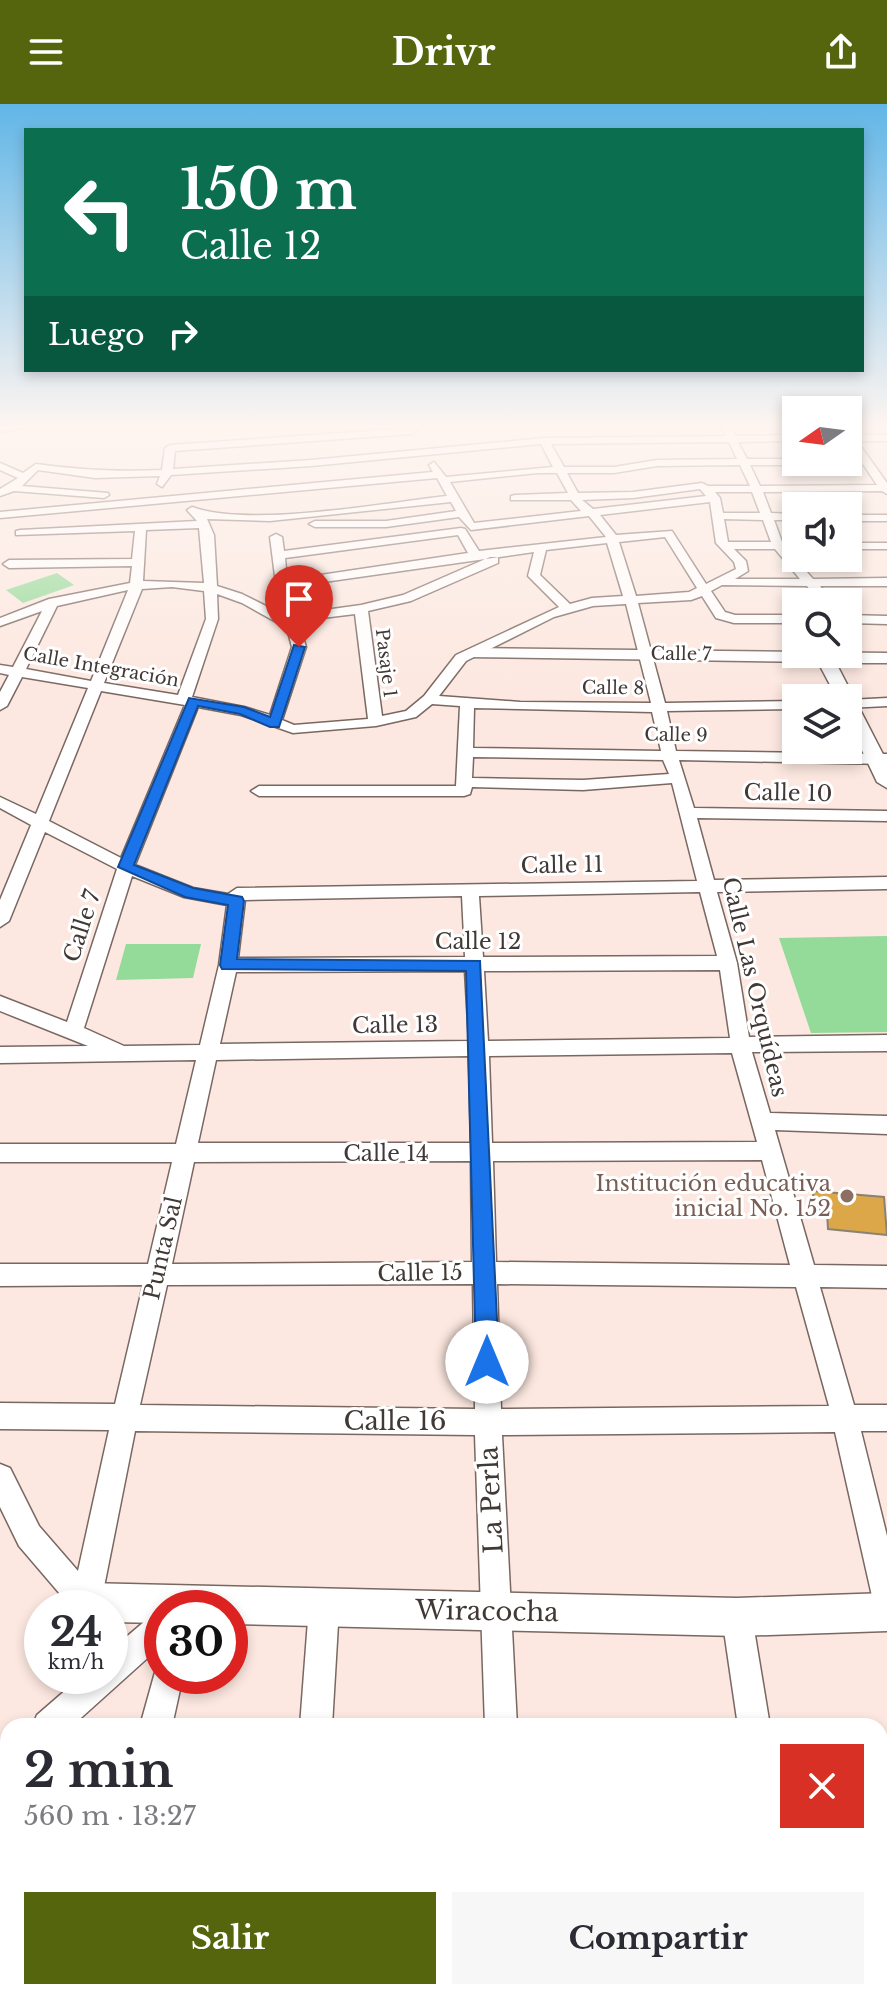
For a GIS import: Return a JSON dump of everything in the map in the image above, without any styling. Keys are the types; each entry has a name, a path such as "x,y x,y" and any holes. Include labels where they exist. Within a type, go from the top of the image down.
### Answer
{"street":[{"path":"0,515 27,512"},
{"path":"12,553 32,512"},
{"path":"193,512 202,520"},
{"path":"12,553 141,527 326,512"},
{"path":"521,512 524,520"},
{"path":"277,556 524,520 602,512"},
{"path":"718,585 744,567 725,545 719,512"},
{"path":"764,512 778,546 817,588"},
{"path":"270,518 352,525 463,513 475,555"},
{"name":"Calle Las Orquídeas","path":"593,514 611,536 610,541 647,653 669,755 688,813 728,963 741,1048 845,1418 887,1596"},
{"path":"720,516 782,517"},
{"path":"862,518 887,518"},
{"name":"Calle 7","path":"73,1033 126,867 189,700 212,619 208,535 202,520"},
{"path":"0,921 136,587 141,527"},
{"path":"282,584 475,555 668,533 702,591 726,619 782,619"},
{"path":"274,724 299,647 282,584 276,537"},
{"path":"725,545 782,546"},
{"path":"862,546 887,546"},
{"path":"541,549 534,576 567,608"},
{"path":"294,623 407,598 487,562 521,552"},
{"path":"12,553 138,562"},
{"path":"718,585 748,582 887,582"},
{"name":"Calle Integración","path":"0,622 53,602 101,590 187,585 212,589 262,607 294,623"},
{"name":"Calle Integración","path":"0,669 96,683 244,711 293,729 376,722 411,714 429,699 461,658 567,608 592,602 673,599 718,585"},
{"path":"0,706 53,602"},
{"name":"Pasaje 1","path":"361,609 376,722"},
{"path":"862,619 887,620"},
{"name":"Calle 7","path":"474,653 782,655"},
{"name":"Calle 7","path":"862,657 887,658"},
{"name":"Calle 8","path":"429,699 467,704 782,705"},
{"path":"862,702 887,702"},
{"path":"464,786 467,704"},
{"path":"862,725 882,759 887,782"},
{"name":"Calle 9","path":"465,752 882,759"},
{"path":"259,791 583,785 678,778"},
{"name":"Calle 11","path":"0,802 41,826 126,867 190,893 237,898 470,890 887,883"},
{"name":"Calle 10","path":"688,813 887,816"},
{"name":"La Perla","path":"470,890 479,1048 487,1273 488,1422 501,1718"},
{"name":"Punta Sal","path":"89,1590 228,965 237,898"},
{"name":"Calle 12","path":"228,965 728,963"},
{"path":"0,1003 127,1053"},
{"name":"Calle 13","path":"0,1055 479,1048 741,1048 887,1043"},
{"path":"762,1121 887,1125"},
{"name":"Calle 14","path":"0,1153 771,1151"},
{"name":"Calle 15","path":"0,1275 487,1273 887,1277"},
{"name":"Calle 16","path":"0,1416 124,1420 488,1422 887,1418"},
{"path":"0,1478 29,1536 76,1590"},
{"path":"317,1718 324,1607"},
{"name":"Wiracocha","path":"248,1609 324,1607 737,1617 887,1612"},
{"path":"737,1617 753,1718"},
{"path":"128,1655 144,1641"},
{"path":"57,1718 84,1694"},
{"path":"158,1718 164,1694"}],"green space":[{"path":"57,573 74,585 23,603 6,590"},
{"path":"887,936 887,1032 811,1033 779,938"},
{"path":"126,944 201,944 193,978 116,980"}],"building":[{"path":"813,1191 884,1197 887,1235 828,1229 827,1213 814,1209"}],"place":[{"name":"Institución educativa inicial No. 152","path":"847,1196"}],"route":[{"path":"299,647 274,724 244,711 194,701 126,867 190,893 236,901 228,965 474,965 487,1273 487,1362"}]}
